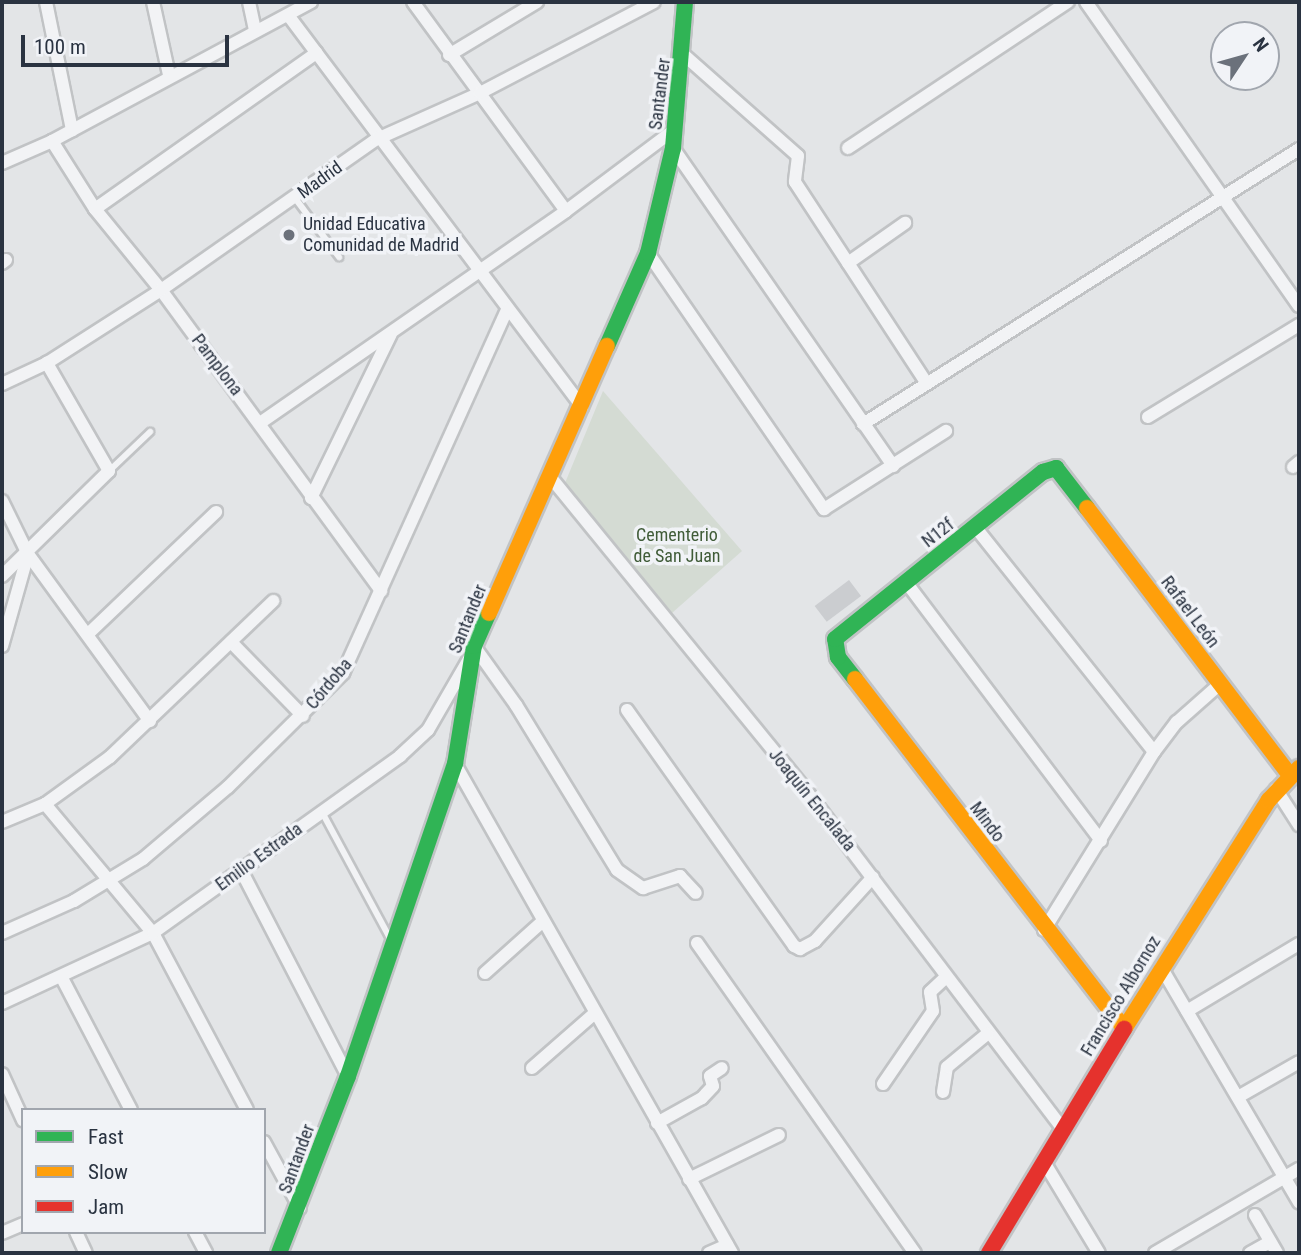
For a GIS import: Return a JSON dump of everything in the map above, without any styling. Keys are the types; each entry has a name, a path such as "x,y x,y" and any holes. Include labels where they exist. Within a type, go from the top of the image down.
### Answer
{"street":[{"path":"46,2 72,130"},
{"path":"153,2 169,75"},
{"path":"249,2 255,31"},
{"path":"2,163 52,141 169,75 311,2"},
{"path":"413,2 449,55 566,211"},
{"path":"449,55 537,2"},
{"name":"Madrid","path":"2,384 47,363 161,290 377,139 480,93 654,2"},
{"name":"Santander","path":"279,1253 300,1208 348,1076 454,764 473,651 552,479 648,253 673,148 684,55 685,2"},
{"path":"848,148 1068,2"},
{"path":"1086,2 1299,306"},
{"path":"288,15 377,139 582,407"},
{"path":"95,209 316,53"},
{"path":"684,55 798,156 795,183 926,382"},
{"path":"260,423 478,268 566,211 674,130"},
{"name":"Pamplona","path":"52,141 95,209 161,290 381,591"},
{"path":"673,148 892,466"},
{"path":"863,424 926,382 1223,200 1299,149"},
{"path":"848,263 905,223"},
{"path":"648,253 819,506 833,508 946,431"},
{"name":"Córdoba","path":"2,933 112,880 180,831 303,716 350,663 507,309"},
{"path":"1148,417 1299,326"},
{"path":"311,498 392,330"},
{"path":"2,576 28,554 109,471 47,363"},
{"name":"N12f","path":"839,635 1043,472 1062,471"},
{"name":"Rafael León","path":"1062,471 1220,684 1296,771"},
{"name":"Joaquín Encalada","path":"552,479 873,877 987,1034 1062,1129"},
{"path":"2,501 28,554 150,721"},
{"path":"88,634 216,512"},
{"path":"976,528 1154,752"},
{"path":"2,646 28,554"},
{"path":"906,582 1101,841"},
{"path":"2,822 45,804 77,783 150,721 273,601"},
{"name":"Mindo","path":"839,635 833,644 838,656 1044,930 1124,1028"},
{"path":"231,642 303,716"},
{"path":"473,651 516,705 617,870 643,888 680,876 696,893"},
{"name":"Emilio Estrada","path":"2,1003 62,978 153,933 415,744 473,651"},
{"path":"1044,930 1154,752 1177,722 1220,684"},
{"path":"627,710 794,946 800,949 815,941 873,877"},
{"path":"454,764 729,1249 709,1253"},
{"name":"Francisco Albornoz","path":"989,1253 1161,967 1276,789 1296,771"},
{"path":"1276,789 1299,825"},
{"path":"45,804 112,880 153,933 246,1108"},
{"path":"241,870 348,1076"},
{"path":"485,973 542,922"},
{"path":"696,943 915,1253"},
{"path":"1187,1011 1299,944"},
{"path":"1161,967 1299,1202"},
{"path":"883,1084 933,1011 930,992 946,977"},
{"path":"62,978 130,1108"},
{"path":"532,1068 594,1014"},
{"path":"943,1092 947,1067 987,1034"},
{"path":"1238,1097 1299,1062"},
{"path":"657,1123 709,1092 713,1086 710,1076 722,1068"},
{"path":"2,1074 21,1116"},
{"path":"689,1179 779,1135"},
{"path":"266,1146 300,1208"},
{"path":"1044,1162 1099,1253"},
{"path":"1155,1253 1299,1169"},
{"path":"1250,1253 1274,1247 1255,1215"},
{"path":"2,1233 21,1224"},
{"path":"77,1234 86,1253"},
{"path":"196,1234 206,1253"}],"lane":[{"path":"295,198 339,257"},
{"path":"109,471 150,432"},
{"path":"322,812 393,943"}],"green space":[{"name":"Cementerio de San Juan","path":"603,391 742,551 672,613 565,483"}],"building":[{"path":"849,580 861,596 827,622 815,606"}],"traffic: fast":[{"path":"607,346 648,253 673,148 685,2"},
{"path":"855,679 838,657 835,639 1043,472 1056,468 1087,508"},
{"path":"279,1253 348,1076 455,764 474,646 489,613"}],"traffic: slow":[{"path":"489,613 607,346"},
{"path":"1087,508 1290,775"},
{"path":"855,679 1124,1028"},
{"path":"1124,1029 1269,800 1299,768"}],"traffic: jam":[{"path":"989,1253 1124,1029"}],"place":[{"name":"Unidad Educativa Comunidad de Madrid","path":"289,235"}]}
